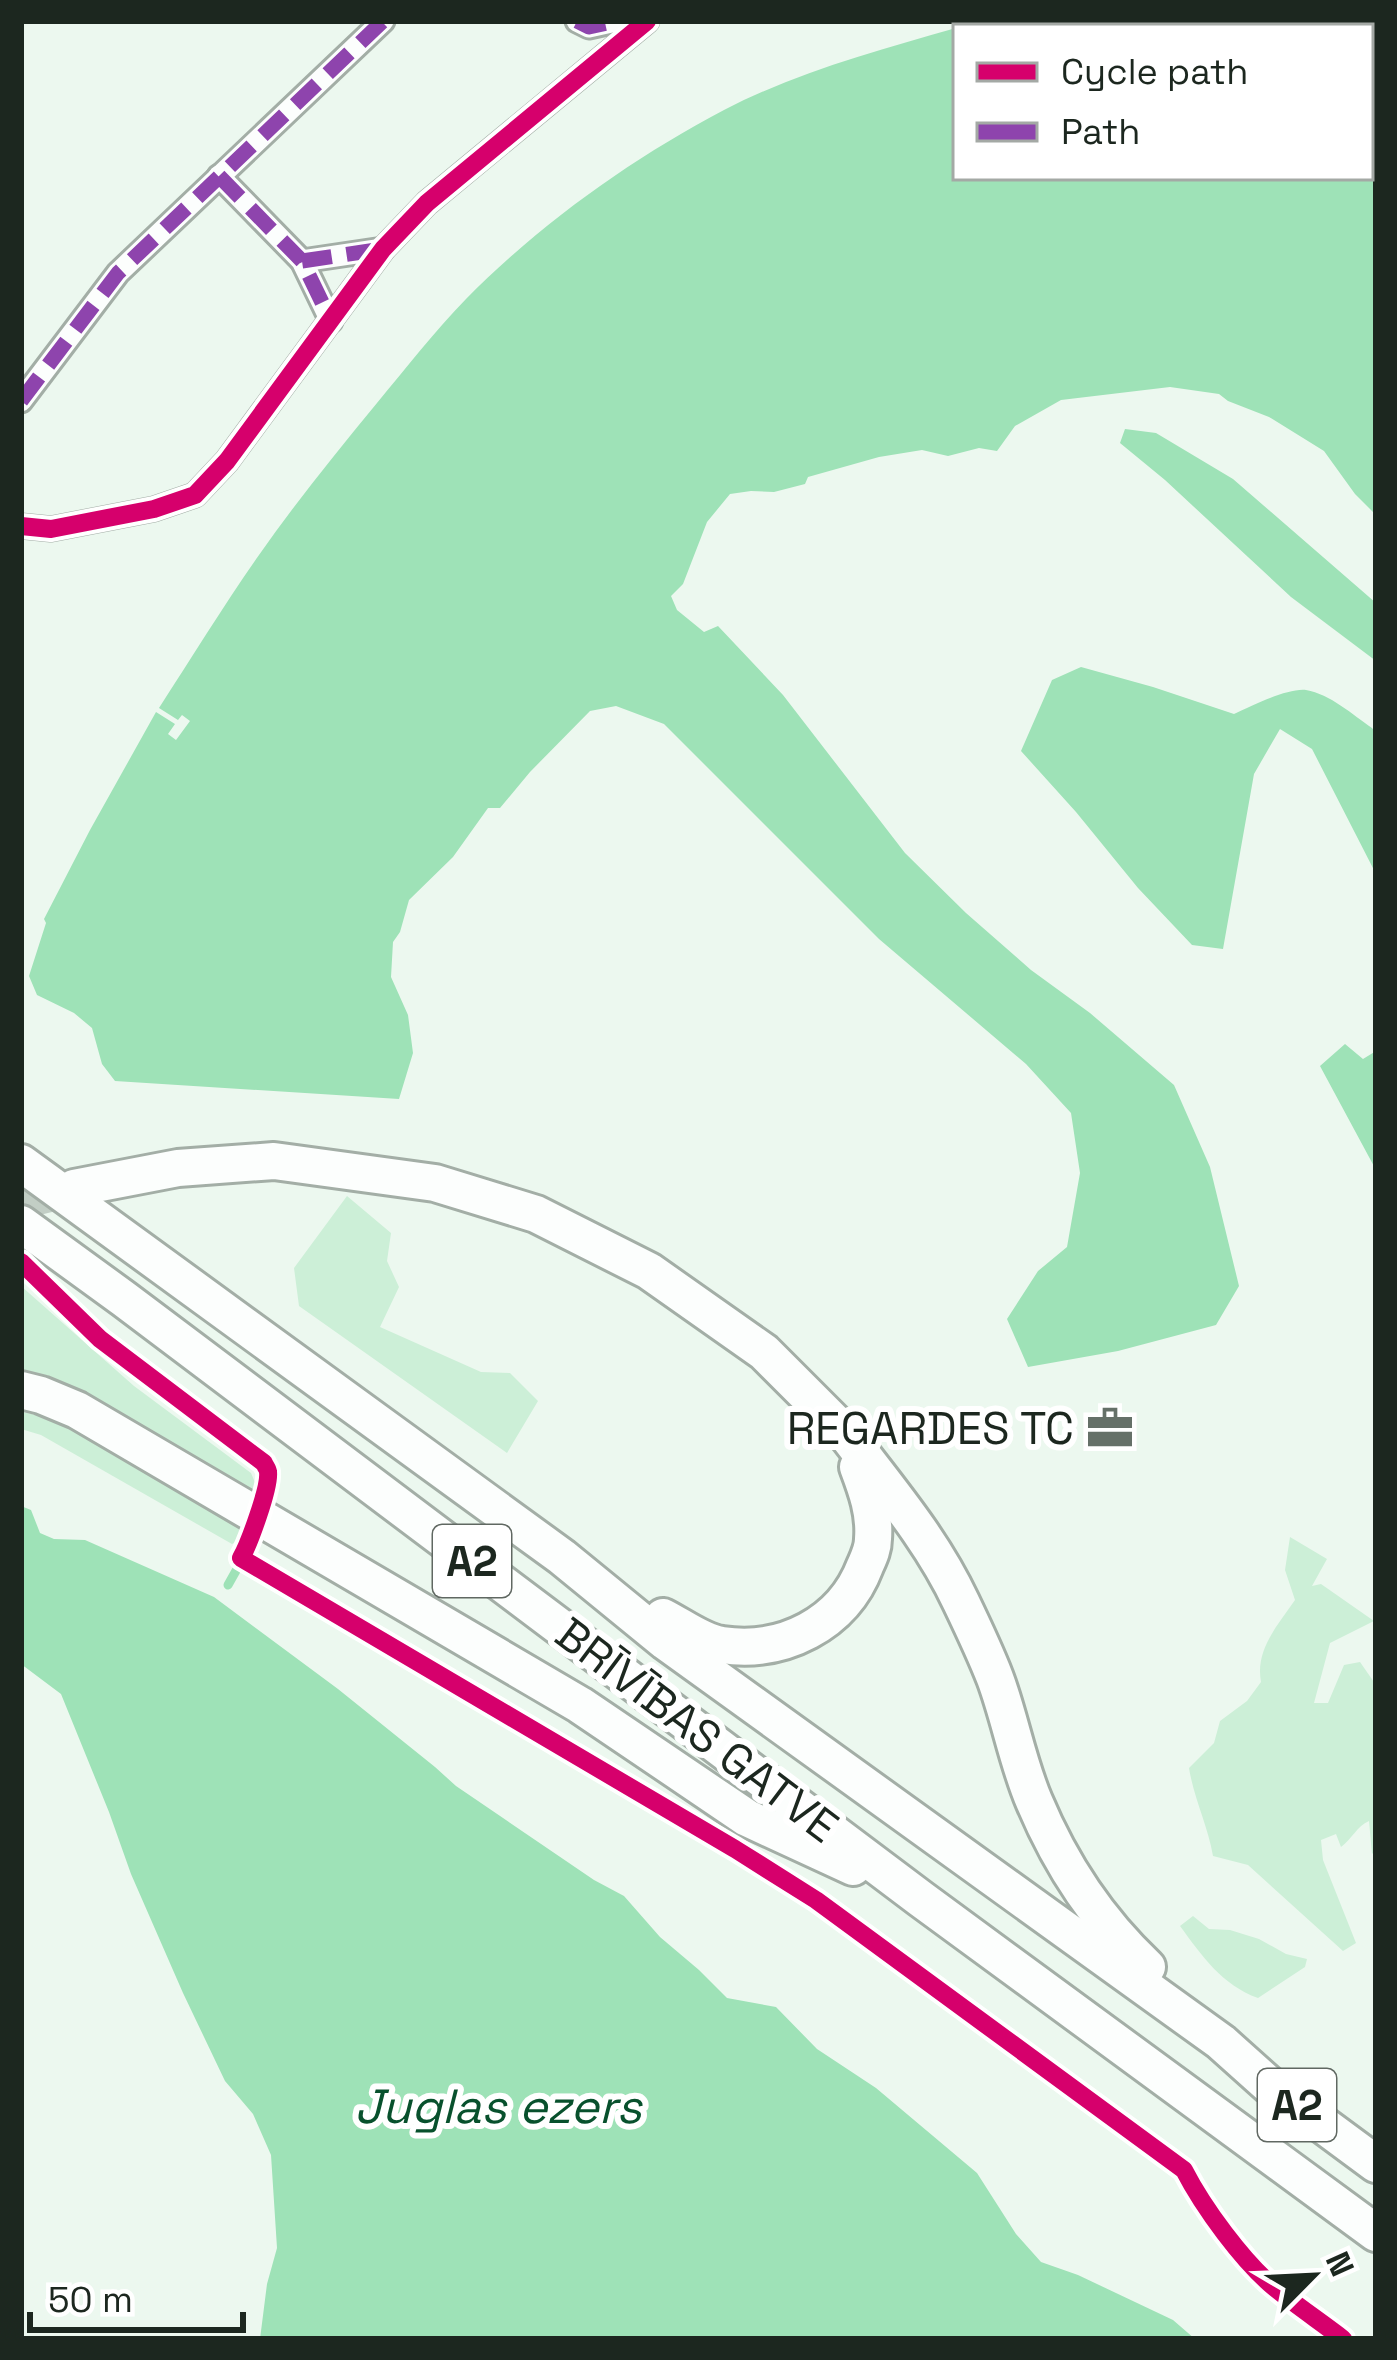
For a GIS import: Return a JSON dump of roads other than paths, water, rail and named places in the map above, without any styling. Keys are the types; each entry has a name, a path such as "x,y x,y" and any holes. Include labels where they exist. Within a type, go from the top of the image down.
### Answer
{"main road":[{"path":"74,1188 178,1168 274,1161 435,1183 536,1214 649,1271 764,1352 847,1436 934,1550 995,1678 1033,1799 1061,1857 1097,1914 1123,1946 1222,2042"},
{"name":"BRĪVĪBAS GATVE","path":"21,1163 562,1557 666,1642 1222,2042 1269,2085 1376,2164"},
{"name":"BRĪVĪBAS GATVE","path":"21,1224 921,1899 1376,2233"},
{"path":"21,1390 77,1410 580,1705 747,1818 921,1899"},
{"path":"562,1557 618,1582 658,1615 718,1646 760,1646 795,1637 831,1618 858,1584 874,1544 872,1505 847,1436"}],"street":[{"path":"21,401 118,273 383,21"},
{"path":"577,21 589,27 616,21"},
{"path":"21,526 51,529 154,509 195,495 227,461 382,249 427,202 647,21"},
{"path":"219,176 302,261 331,321"},
{"path":"302,261 382,249"}],"water":[{"path":"1376,21 1376,515 1324,451 1269,417 1219,394 1170,387 1061,400 1015,426 997,451 979,448 948,456 922,450 808,477 805,484 774,492 730,494 707,522 683,584 671,596 677,610 704,632 718,626 783,695 905,853 966,913 1174,1085 1210,1167 1239,1286 1216,1325 1118,1351 1028,1367 1007,1319 1038,1271 1067,1247 1080,1173 1071,1113 1026,1064 879,939 664,724 616,706 590,711 500,808 488,808 453,857 409,900 393,942 391,977 408,1015 413,1053 399,1099 115,1081 102,1064 92,1028 74,1013 37,995 29,976 44,919 90,830 156,712 175,724 168,734 176,740 190,721 182,715 178,720 159,708 246,574 316,478 466,299 588,195 724,110 780,84 953,29 953,180 1373,180 1373,24 970,24"},
{"path":"1125,429 1156,433 1233,479 1376,603 1376,661 1291,597 1120,443"},
{"path":"1081,667 1234,714 1298,690 1324,696 1349,711 1376,733 1376,874 1312,749 1280,729 1254,774 1223,949 1192,945 1021,751 1052,680"},
{"path":"1345,1044 1363,1059 1376,1051 1376,1170 1320,1066"},
{"name":"Juglas ezers","path":"21,1506 31,1510 40,1533 54,1539 85,1540 214,1597 338,1689 456,1786 624,1896 660,1937 727,1998 776,2007 817,2049 876,2088 977,2173 1016,2234 1041,2262 1173,2320 1195,2339 260,2339 277,2248 271,2155 253,2114 225,2081 183,1993 61,1694 21,1664"}],"waterway":[{"path":"228,1585 237,1569"}],"tunnel":[{"path":"21,1201 74,1188"}],"place":[{"name":"REGARDES TC","path":"1110,1428"}]}
